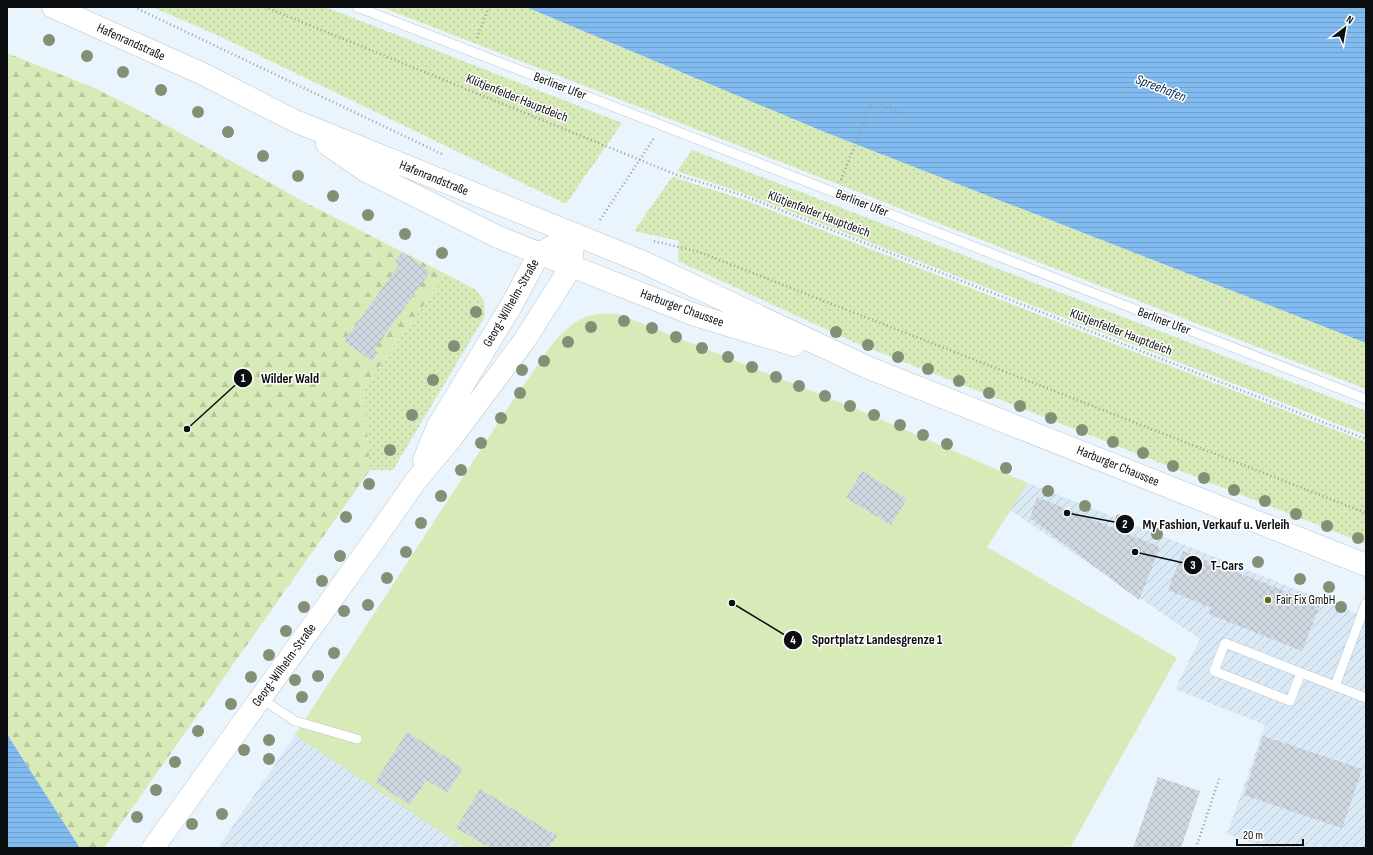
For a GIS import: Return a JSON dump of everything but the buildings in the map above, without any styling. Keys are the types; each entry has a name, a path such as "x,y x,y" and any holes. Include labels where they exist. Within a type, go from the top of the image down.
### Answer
{"main road":[{"name":"Hafenrandstraße","path":"53,7 203,74 295,121 574,234"},
{"name":"Hafenrandstraße","path":"295,121 366,171 498,237"},
{"name":"Georg-Wilhelm-Straße","path":"415,482 438,426 511,306 539,254 574,234"},
{"name":"Georg-Wilhelm-Straße","path":"152,848 415,482 453,436 524,341 571,267 574,234"},
{"name":"Harburger Chaussee","path":"574,234 643,262 869,368 1366,565"},
{"name":"Harburger Chaussee","path":"498,237 696,315 869,368"}],"lane":[{"name":"Berliner Ufer","path":"357,7 1366,399"},
{"path":"1335,686 1366,603"},
{"path":"1301,673 1290,701 1214,671 1225,643 1366,698"},
{"path":"260,698 295,721 358,739"}],"path":[{"path":"134,7 448,157"},
{"name":"Klütjenfelder Hauptdeich","path":"266,7 677,174 742,195 1366,439"},
{"path":"472,52 489,7"},
{"path":"836,193 872,102 903,114"},
{"path":"601,216 656,136"},
{"path":"649,239 700,252 1366,513"},
{"path":"1196,848 1219,779"}],"shaded area":[{"path":"1028,483 1366,617 1366,848 1267,848 1227,834 1265,725 1175,689 1200,639 1010,510"},
{"path":"295,735 368,783 465,848 218,848"}],"green space":[{"path":"152,7 325,7 622,123 566,204 215,34"},
{"path":"381,7 526,7 822,131 1366,343 1366,389"},
{"path":"7,53 97,89 146,114 310,205 446,274 364,388 370,470 104,848 80,848 7,734"},
{"path":"692,150 1366,411 1366,435 743,193 677,171"},
{"path":"672,177 742,199 1366,442 1366,544 856,343 678,261 679,241 634,231"},
{"path":"446,274 476,290 484,301 485,316 393,470 370,470 364,388"},
{"path":"596,314 618,314 859,410 1028,483 987,547 1177,658 1070,848 465,848 295,735 517,394 559,336 581,319"}],"water":[{"name":"Spreehafen","path":"526,7 1366,7 1366,343 822,131"},
{"path":"7,734 12,742 80,848 7,848"}],"place":[{"name":"Wilder Wald","path":"187,429"},
{"name":"My Fashion, Verkauf u. Verleih","path":"1067,513"},
{"name":"T-Cars","path":"1135,552"},
{"name":"Fair Fix GmbH","path":"1268,600"},
{"name":"Sportplatz Landesgrenze 1","path":"732,603"}]}
